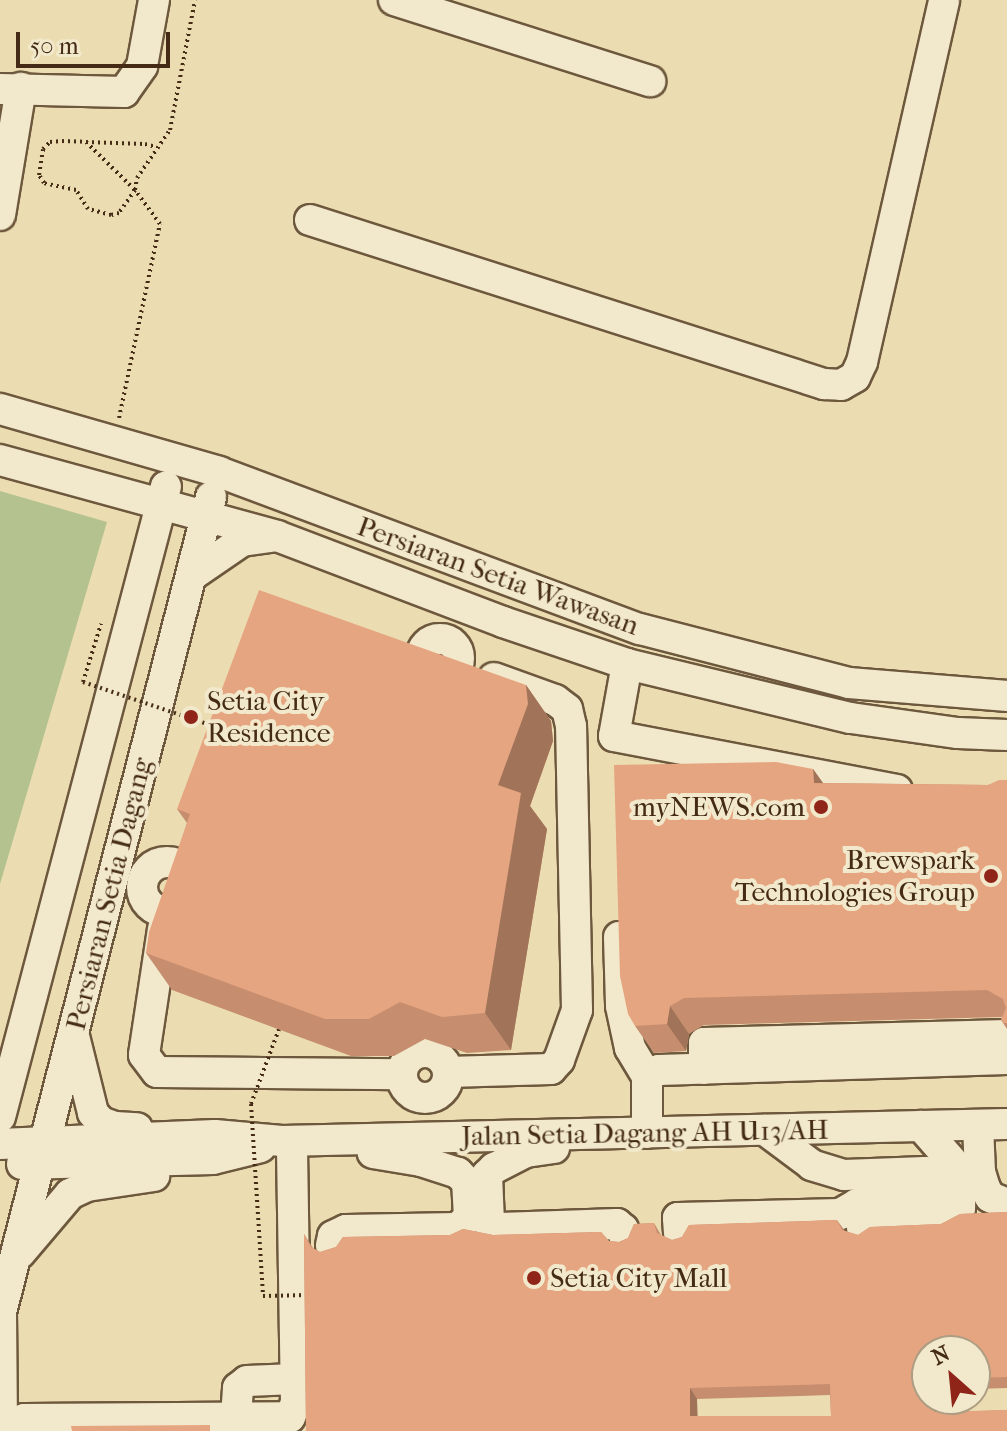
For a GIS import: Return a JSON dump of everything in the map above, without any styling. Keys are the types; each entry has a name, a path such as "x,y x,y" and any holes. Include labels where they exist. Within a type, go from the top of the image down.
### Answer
{"street":[{"path":"0,215 10,89 124,92 142,66 154,0"},
{"path":"394,0 650,81"},
{"path":"310,220 824,384 841,385 855,377 862,362 944,0"},
{"name":"Persiaran Setia Wawasan","path":"0,409 219,472 640,629 849,683 1007,696"},
{"name":"Persiaran Setia Wawasan","path":"0,460 40,468 124,495 277,536 503,622 627,664 851,718 958,733 1007,735"},
{"name":"Persiaran Setia Dagang","path":"0,1117 174,461"},
{"name":"Persiaran Setia Dagang","path":"16,1427 1,1314 219,472"},
{"path":"124,495 143,525 148,558"},
{"path":"191,576 242,541 277,536"},
{"path":"407,586 437,611 442,651"},
{"path":"442,651 469,624 503,622"},
{"path":"185,834 175,863 188,872 191,895 181,908 165,912 144,1055 157,1072 425,1085 551,1069 559,1060 577,1010 571,726 567,709 555,700 442,651 392,642"},
{"path":"615,768 614,736 627,664"},
{"path":"614,736 923,793"},
{"path":"618,911 621,1006 630,1048 647,1076 647,1133 526,1152 494,1168 487,1175 489,1223 493,1228 617,1224 624,1235"},
{"path":"73,1033 93,1113 101,1122 210,1147"},
{"path":"704,1069 704,1043 1007,1035"},
{"path":"647,1076 654,1071 1007,1059"},
{"path":"425,1085 437,1118 451,1137"},
{"path":"398,1139 411,1121 425,1085"},
{"path":"993,1124 980,1172 990,1197 1007,1204"},
{"name":"Jalan Setia Dagang AH U13/AH","path":"0,1165 42,1153 287,1141 993,1124"},
{"path":"862,1228 870,1220 947,1217 960,1208 961,1180 957,1167 921,1126"},
{"path":"679,1233 678,1218 840,1214 857,1204 940,1200 942,1188 936,1177 925,1172 844,1175 812,1165 765,1130"},
{"path":"16,1427 236,1417 238,1388 247,1381 295,1379 287,1141 421,1161 446,1167 467,1182 469,1218 457,1228 346,1230 333,1236 331,1245"},
{"name":"Jalan Setia Dagang AH U13/AH","path":"0,1144 42,1153"},
{"path":"980,1172 1007,1145"},
{"path":"15,1260 70,1194 87,1186 144,1178 210,1147"}],"path":[{"path":"158,147 50,142 43,149 39,175 44,183 76,190 88,209 111,215 119,213 135,190 137,178 170,130 195,0"},
{"path":"86,142 135,190 160,224 119,420"},
{"path":"101,624 83,682 216,727"},
{"path":"279,1029 251,1104 263,1296 310,1295"}],"green space":[{"path":"0,491 107,522 0,884"}],"building":[{"path":"259,590 526,685 528,704 498,785 521,793 485,1013 442,1017 400,1002 369,1019 325,1019 146,953 149,932 190,814 177,809"},
{"path":"776,762 813,769 814,783 988,785 1007,780 1007,1023 1001,1020 1006,1008 1003,999 987,990 684,998 670,1006 667,1024 635,1026 628,1014 620,976 614,765"},
{"path":"1007,1212 1007,1377 991,1378 991,1335 911,1335 911,1415 991,1415 991,1410 1007,1410 1007,1431 306,1431 304,1234 311,1247 320,1252 336,1247 343,1237 450,1235 463,1229 493,1235 601,1232 609,1241 619,1242 628,1238 634,1224 654,1223 657,1233 672,1240 682,1237 689,1225 837,1220 842,1230 858,1235 870,1227 941,1224 960,1214","holes":["830,1384 831,1416 690,1416 690,1388"]},
{"path":"210,1425 210,1431 72,1431 71,1426"}],"place":[{"name":"Setia City Residence","path":"191,717"},
{"name":"myNEWS.com","path":"821,807"},
{"name":"Brewspark Technologies Group","path":"991,876"},
{"name":"Setia City Mall","path":"534,1278"}]}
